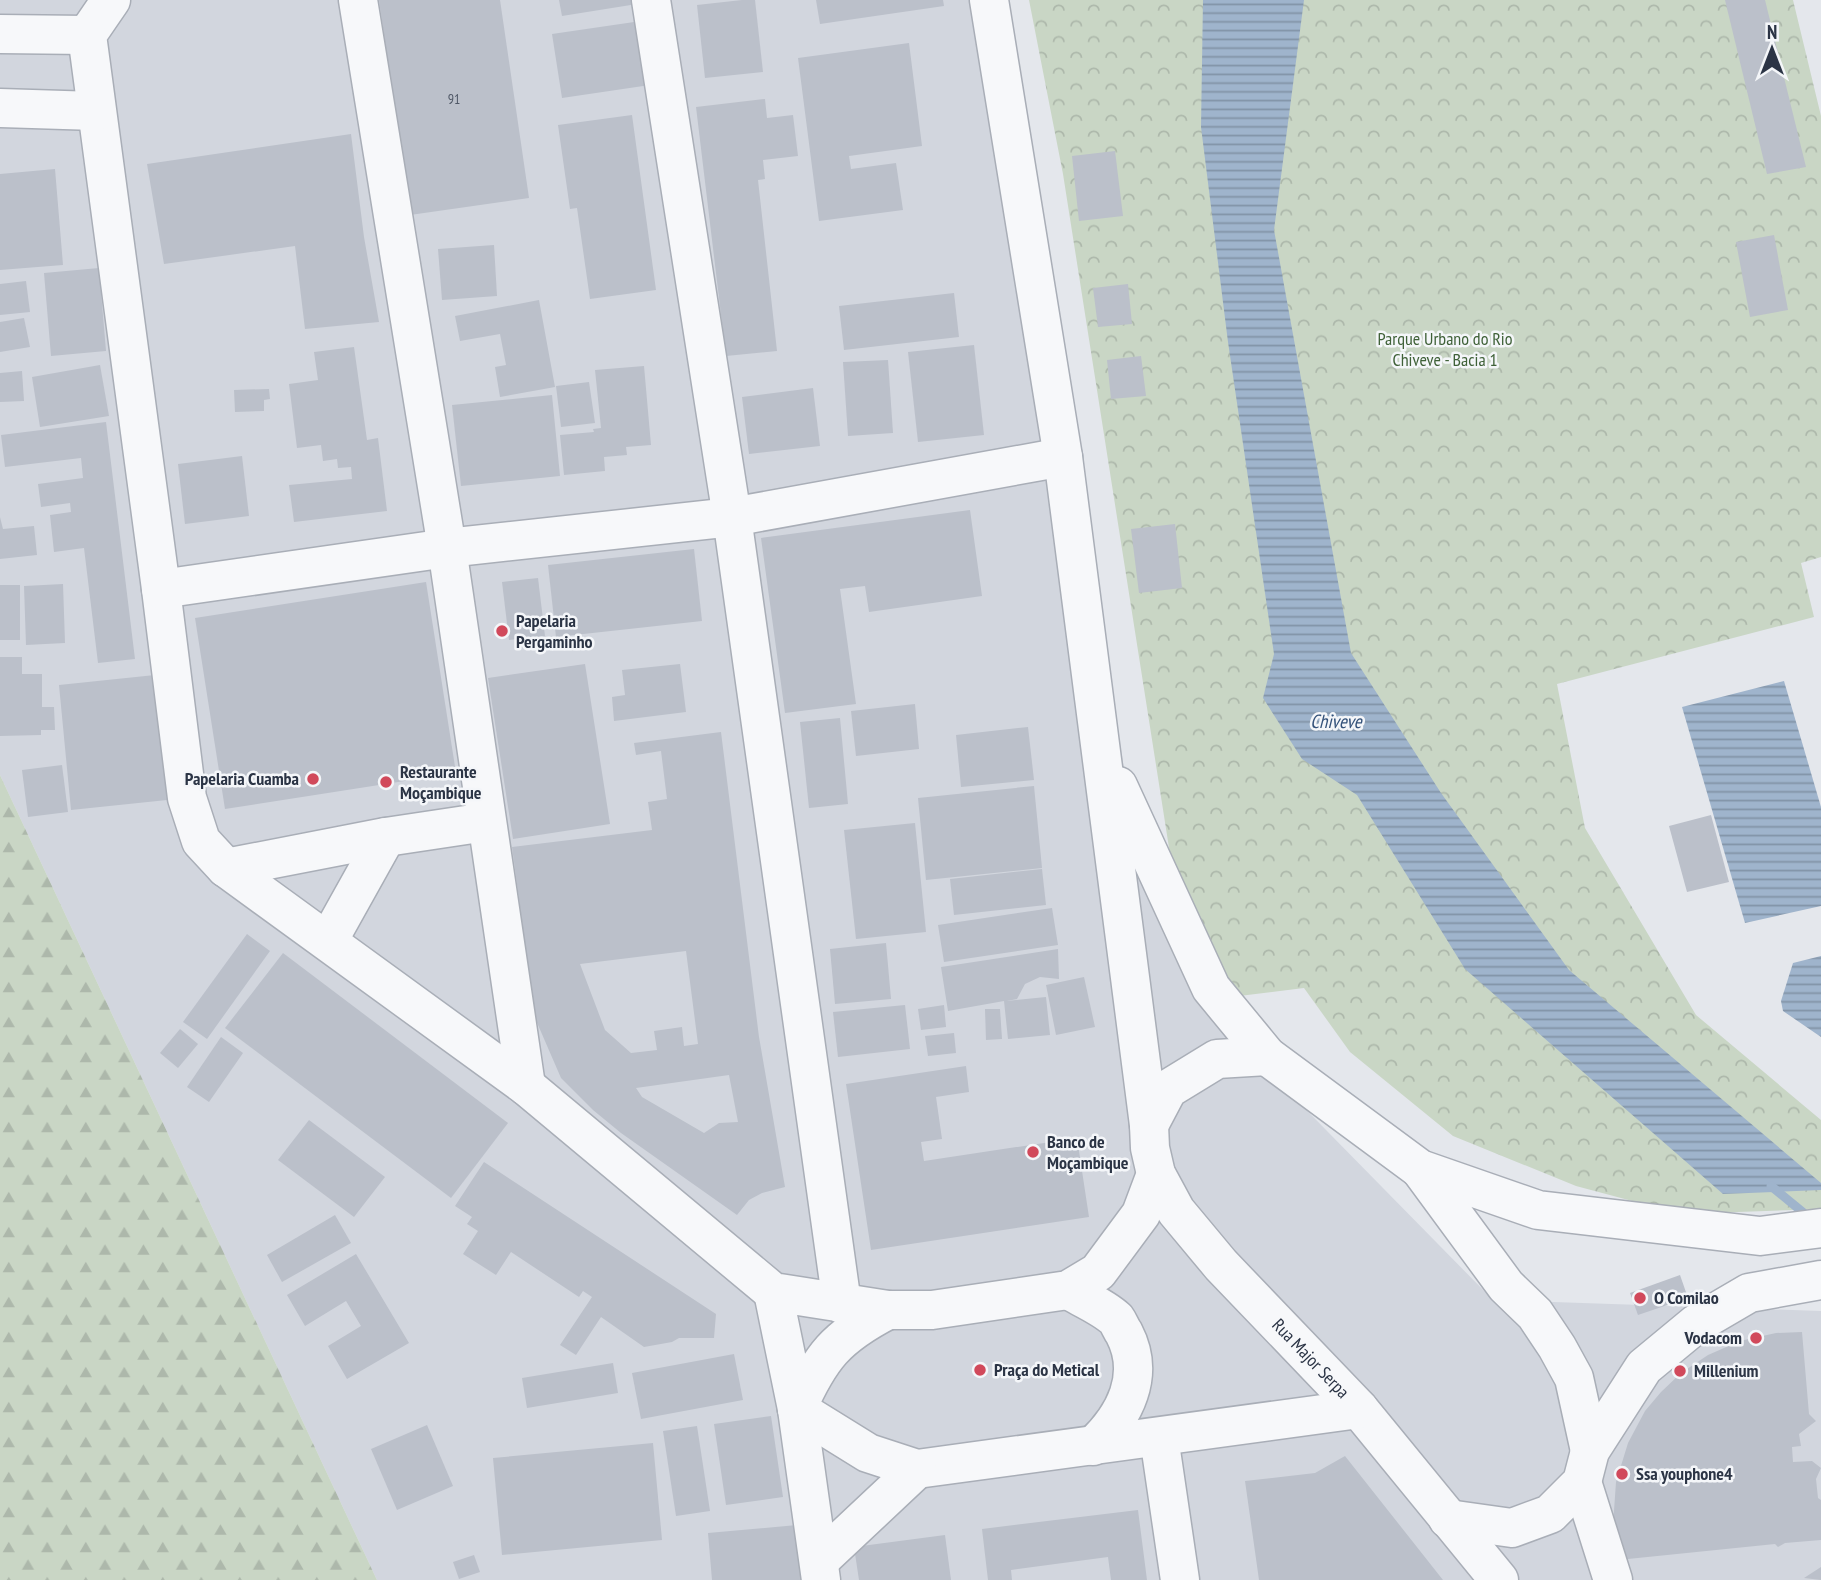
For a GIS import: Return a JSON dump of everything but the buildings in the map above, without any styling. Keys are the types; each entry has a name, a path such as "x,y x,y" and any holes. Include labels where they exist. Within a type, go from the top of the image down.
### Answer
{"street":[{"path":"111,0 87,36 187,798 201,841 226,867 526,1086 773,1292 888,1310 932,1310 1068,1290 1098,1272 1141,1214 1156,1174"},
{"path":"358,0 447,548 526,1086"},
{"path":"651,0 732,517 842,1304"},
{"name":"Rua Major Serpa","path":"989,0 1063,457 1103,752 1150,1148 1156,1174 1176,1211 1221,1265 1359,1409 1499,1580"},
{"path":"0,34 87,36"},
{"path":"0,108 96,111"},
{"path":"161,589 447,548 732,517 1063,457"},
{"path":"1103,752 1211,988 1267,1056 1420,1169 1506,1286 1535,1314 1557,1347 1574,1378 1586,1466 1613,1580"},
{"path":"226,867 386,837 486,822"},
{"path":"328,941 386,837"},
{"path":"1149,1125 1168,1088 1217,1059 1267,1056"},
{"path":"1420,1169 1538,1210 1760,1236 1821,1228"},
{"path":"1448,1519 1511,1528 1550,1514 1586,1466 1644,1367 1696,1324 1749,1293 1811,1281"},
{"path":"1068,1290 1117,1320 1129,1343 1134,1368 1130,1394 1111,1429 1093,1446"},
{"path":"773,1292 797,1409 820,1571"},
{"path":"797,1409 812,1375 825,1356 847,1336 888,1310"},
{"path":"797,1409 868,1453 917,1469 1359,1409"},
{"path":"1159,1437 1180,1580"},
{"path":"820,1571 917,1469"}],"shaded area":[{"path":"0,0 1000,0 1138,855 1272,1075 1493,1300 1821,1311 1821,1580 377,1580 0,775"}],"green space":[{"name":"Parque Urbano do Rio Chiveve - Bacia 1","path":"1029,0 1793,0 1821,116 1821,557 1801,563 1814,617 1557,684 1585,828 1696,1015 1821,1120 1821,1209 1681,1214 1576,1186 1453,1136 1350,1052 1304,988 1231,997 1170,854 1063,174"},
{"path":"0,775 377,1580 0,1580"}],"water":[{"name":"Chiveve","path":"1203,0 1304,0 1274,230 1351,653 1441,793 1569,970 1821,1183 1821,1190 1723,1194 1465,969 1357,795 1302,759 1263,698 1274,654 1228,342 1201,127"},
{"path":"1784,681 1821,807 1821,906 1745,923 1682,707"},
{"path":"1821,956 1821,1037 1783,1011 1781,1001 1793,963"}],"waterway":[{"path":"1771,1186 1811,1219"}],"place":[{"name":"Papelaria Pergaminho","path":"502,631"},
{"name":"Papelaria Cuamba","path":"313,779"},
{"name":"Restaurante Moçambique","path":"386,782"},
{"name":"Banco de Moçambique","path":"1033,1152"},
{"name":"O Comilao","path":"1640,1298"},
{"name":"Vodacom","path":"1756,1338"},
{"name":"Praça do Metical","path":"980,1370"},
{"name":"Millenium","path":"1680,1371"},
{"name":"Ssa youphone4","path":"1622,1474"}]}
